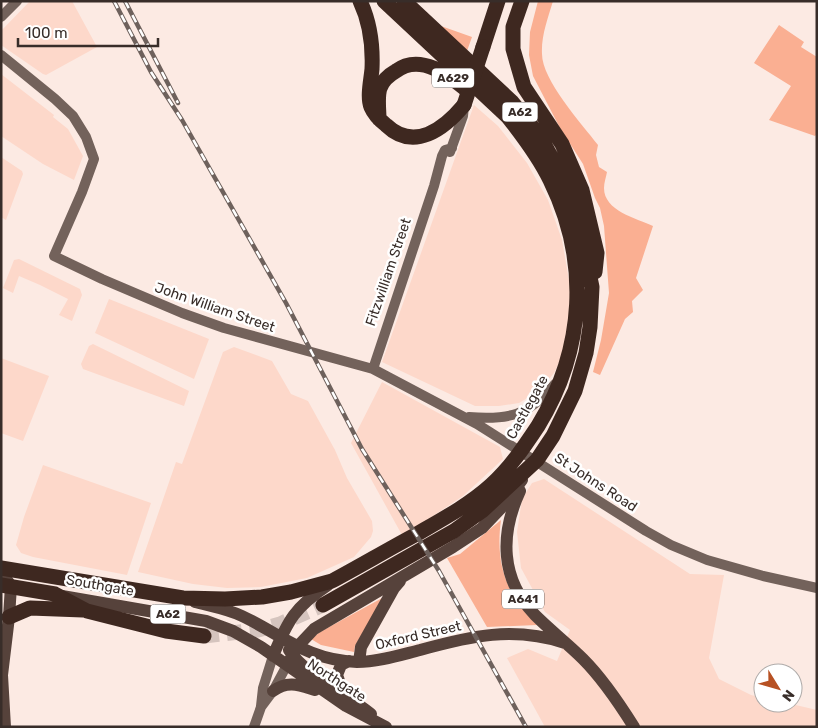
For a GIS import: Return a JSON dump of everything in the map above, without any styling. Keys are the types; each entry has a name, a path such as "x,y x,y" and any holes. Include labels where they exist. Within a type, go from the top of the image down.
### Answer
{"highway":[{"path":"360,1 365,11 369,28 371,107 379,119 395,133 407,137 420,137 442,127 464,105"},
{"name":"Castlegate","path":"332,582 463,506 490,486 508,468 545,413 563,374 573,338 577,308 571,239 549,179 523,136 508,116 384,1"},
{"name":"A62","path":"323,605 454,531 482,511 537,460 553,436 575,391 586,353 590,327 592,288 577,214 566,183 539,135 512,102 404,1"},
{"name":"A629","path":"464,105 498,1"},
{"path":"522,1 513,27 513,49 524,86 562,144 582,190 597,253 592,288"},
{"name":"A629","path":"379,119 379,94 381,86 387,77 400,68 412,64 424,65 441,71 456,80 537,159"},
{"name":"Southgate","path":"1,569 183,598 262,598 332,582"},
{"name":"Southgate","path":"6,586 55,594"},
{"name":"A62","path":"55,594 87,610 166,631 204,636"},
{"name":"A62","path":"9,617 30,608 87,610"}],"main road":[{"name":"A62","path":"293,656 314,629 482,528 501,508 537,460"},
{"name":"A641","path":"537,460 521,489 507,527 505,549 510,570 520,594 534,614 598,675 634,727"},
{"name":"A62","path":"1,569 6,586"},
{"path":"343,693 337,674 341,666 354,661 394,588 405,575"},
{"name":"Castlegate","path":"273,656 289,620 300,605 332,582"},
{"path":"5,727 2,675 9,617 6,586"},
{"name":"Southgate","path":"55,594 206,621 234,631 273,656"},
{"name":"Southgate","path":"183,598 241,615 281,637"},
{"name":"Oxford Street","path":"293,656 318,656 354,661 375,661 489,634 516,633 544,636 565,643"},
{"path":"281,637 293,656 310,671 343,693 387,727"},
{"name":"Northgate","path":"273,656 293,656 327,694 387,727"},
{"path":"273,691 290,683 327,694"}],"street":[{"path":"1,16 8,1"},
{"path":"1,16 17,1"},
{"name":"John William Street","path":"1,55 56,99 72,116 86,137 94,160 54,256 182,313 224,328 373,369"},
{"name":"Fitzwilliam Street","path":"373,369 434,186 452,148 463,116 464,105"},
{"name":"St Johns Road","path":"373,369 465,417 521,450 646,531 671,545 707,560 763,576 817,588"},
{"path":"465,417 492,419 514,416 542,398 563,374"},
{"path":"254,727 261,707 263,688 273,656"},
{"path":"261,707 273,691 293,656"}],"shaded area":[{"path":"30,1 72,1 97,47 46,75 43,74 1,45 1,31"},
{"path":"538,1 553,1 545,27 542,54 548,76 564,101 598,145 596,155 599,167 607,172 604,186 605,196 609,203 622,213 653,226 636,278 643,290 632,301 633,312 625,319 600,375 593,372 609,293 604,226 600,208 583,164 560,128 533,76 529,55 530,32"},
{"path":"779,25 804,42 801,47 817,57 817,134 815,136 769,120 791,86 754,63"},
{"path":"441,26 472,37 467,51"},
{"path":"1,74 54,115 53,117 68,129 83,156 74,180 43,164 1,136"},
{"path":"474,105 498,126 527,163 548,200 562,240 571,292 568,329 562,357 554,373 542,387 519,403 499,406 475,406 382,362"},
{"path":"1,157 22,171 23,174 6,220 1,217"},
{"path":"19,259 80,289 82,295 72,321 59,315 68,299 40,285 19,276 13,293 3,288 14,260"},
{"path":"109,299 209,339 194,379 95,333"},
{"path":"93,344 189,391 184,406 83,369 81,364 89,346"},
{"path":"234,347 272,361 291,394 308,401 335,450 347,478 372,521 373,531 371,537 354,557 307,578 261,587 227,588 193,584 138,572 176,462 182,464 223,352"},
{"path":"1,358 49,376 23,441 1,433"},
{"path":"382,382 500,447 503,459 463,496 402,535 351,443"},
{"path":"43,465 151,503 127,575 21,553 16,545"},
{"path":"544,479 690,574 724,575 709,658 719,679 753,696 753,713 803,713 803,707 817,710 817,727 545,727 507,658 528,649 557,661 570,630 545,612 521,568 517,532 522,499 532,483"},
{"path":"501,520 500,550 505,577 517,602 537,625 487,627 447,558 460,554"},
{"path":"384,597 355,646 354,652 321,645 311,639 320,632"}],"tunnel":[{"path":"204,636 258,630 280,624 323,605"}],"railway":[{"path":"114,1 151,72 182,120 286,303 362,449 439,571 526,727"},
{"path":"125,1 178,103"}]}
